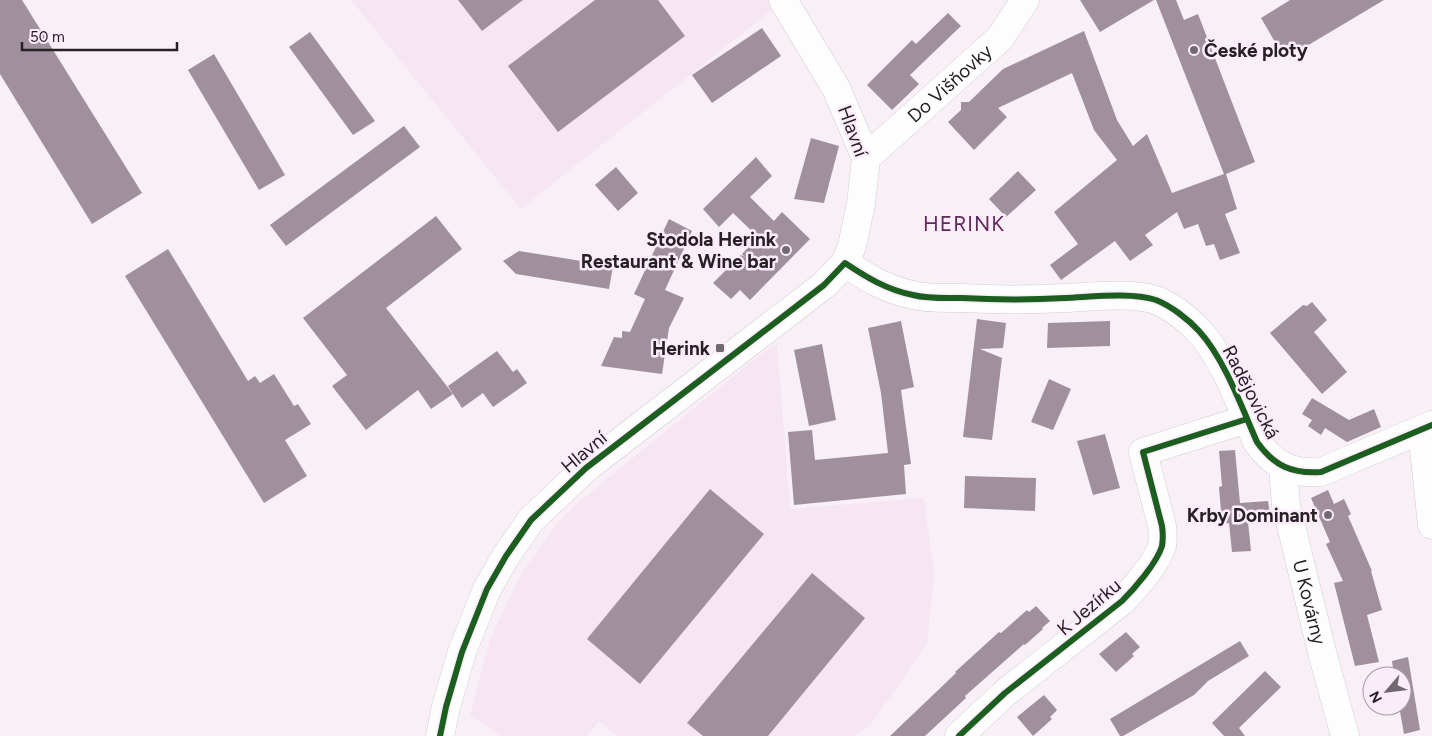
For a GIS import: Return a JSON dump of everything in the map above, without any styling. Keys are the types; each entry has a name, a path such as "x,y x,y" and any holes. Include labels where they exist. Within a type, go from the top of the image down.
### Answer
{"street":[{"name":"Hlavní","path":"440,736 446,707 462,652 487,589 506,556 531,520 586,468 797,306 824,284 845,262 852,246 861,204 866,158 836,88 783,0"},
{"name":"Do Višňovky","path":"866,158 1000,38 1025,0"},
{"name":"Radějovická","path":"845,262 868,278 893,290 913,296 1024,301 1106,296 1140,297 1155,300 1185,318 1209,343 1218,357 1257,442 1264,452 1283,466 1302,472 1321,472 1427,428"},
{"name":"K Jezírku","path":"959,736 1006,693 1122,602 1159,554 1163,537 1162,526 1143,452 1247,418"},
{"path":"1427,428 1432,525"},
{"name":"U Kovárny","path":"1283,466 1286,505 1345,736"}],"shaded area":[{"path":"351,0 766,0 773,9 521,209"},
{"path":"777,343 790,509 924,498 934,574 927,644 872,723 855,736 617,736 599,721 587,736 501,736 470,715 490,639 522,572 556,525 576,504 752,361"}],"building":[{"path":"0,0 22,0 142,193 92,224 0,74"},
{"path":"458,0 523,0 482,31"},
{"path":"595,0 658,0 685,36 558,132 508,66"},
{"path":"1080,0 1154,0 1100,32"},
{"path":"1156,0 1176,0 1184,20 1198,14 1255,162 1226,174 1237,209 1225,214 1240,253 1220,260 1214,244 1206,246 1198,224 1184,229 1177,212 1145,235 1153,245 1130,261 1115,241 1061,280 1050,265 1078,244 1054,212 1117,160 1094,130 1072,73 998,108 1007,117 974,150 948,122 961,110 961,102 969,102 1003,69 1084,31 1117,120 1133,146 1147,134 1172,193 1224,174"},
{"path":"1290,0 1384,0 1285,59 1261,18"},
{"path":"948,13 961,26 910,75 919,84 892,110 867,85 912,40 916,44"},
{"path":"762,28 781,56 712,103 692,75"},
{"path":"310,32 375,121 353,135 289,47"},
{"path":"214,54 285,175 259,190 188,70"},
{"path":"404,126 420,147 286,246 270,225"},
{"path":"811,138 839,146 824,203 794,199"},
{"path":"756,157 772,176 750,197 774,221 782,212 810,239 750,300 740,290 731,299 713,283 741,255 745,257 742,254 758,237 733,213 719,227 703,209"},
{"path":"616,167 638,193 618,211 595,185"},
{"path":"1018,171 1036,190 1006,217 989,199"},
{"path":"436,216 462,249 386,308 453,394 431,409 418,390 366,430 332,386 347,375 303,318"},
{"path":"669,219 692,231 665,290 684,298 669,328 662,374 601,366 614,337 622,338 622,331 630,332 645,299 634,294"},
{"path":"168,249 248,381 255,376 260,383 274,374 294,406 298,404 311,424 285,440 307,476 264,503 125,276"},
{"path":"519,251 613,266 609,289 516,274 503,261"},
{"path":"1312,302 1327,320 1314,332 1347,372 1322,394 1270,333 1303,305 1307,306"},
{"path":"977,319 1006,323 1003,348 980,349 1002,358 992,440 963,437"},
{"path":"901,321 914,387 901,390 911,464 904,465 906,494 794,505 788,432 812,430 815,460 888,453 881,393 868,328"},
{"path":"1110,321 1110,346 1047,348 1048,323"},
{"path":"822,344 836,420 809,426 794,350"},
{"path":"497,351 513,372 517,369 527,383 493,407 483,393 462,408 448,386"},
{"path":"1049,379 1071,389 1053,430 1031,422"},
{"path":"1312,398 1349,420 1374,409 1381,427 1347,442 1325,428 1321,435 1308,426 1312,420 1302,414"},
{"path":"1105,434 1120,488 1093,495 1077,441"},
{"path":"1235,450 1240,503 1268,501 1271,520 1248,522 1251,551 1232,552 1229,523 1222,524 1219,487 1222,486 1219,451"},
{"path":"965,476 1036,478 1035,511 964,508"},
{"path":"710,489 764,534 640,684 587,639"},
{"path":"1328,490 1334,504 1344,499 1351,514 1348,516 1372,571 1382,610 1367,615 1379,662 1355,666 1334,583 1343,581 1326,544 1330,542 1311,498"},
{"path":"812,573 865,618 768,736 703,736 687,723"},
{"path":"1036,606 1050,621 965,696 966,698 925,736 890,736 999,632 1001,633 1027,610 1029,612"},
{"path":"1126,632 1140,647 1132,654 1134,656 1116,672 1099,654"},
{"path":"1240,641 1249,656 1208,681 1194,695 1120,736 1110,719"},
{"path":"1408,657 1409,666 1393,666 1392,661"},
{"path":"1265,671 1281,687 1239,728 1245,736 1224,736 1212,723"},
{"path":"1412,681 1420,730 1404,734 1401,716 1412,716"},
{"path":"1044,695 1057,710 1050,717 1052,719 1033,736 1017,717"}],"cycle path":[{"path":"440,736 446,707 462,652 487,589 506,556 531,520 586,468 824,285 845,263 886,286 903,293 925,297 1052,299 1135,296 1156,300 1173,309 1190,322 1208,342 1232,384 1257,442 1277,463 1292,470 1321,472 1432,425"},
{"path":"959,736 1005,693 1122,601 1150,568 1159,553 1163,539 1143,452 1247,419"}],"place":[{"name":"České ploty","path":"1194,50"},
{"name":"Stodola Herink Restaurant & Wine bar","path":"786,250"},
{"name":"Herink","path":"720,348"},
{"name":"Krby Dominant","path":"1328,515"}],"district":[{"name":"HERINK","path":"964,223"}]}
